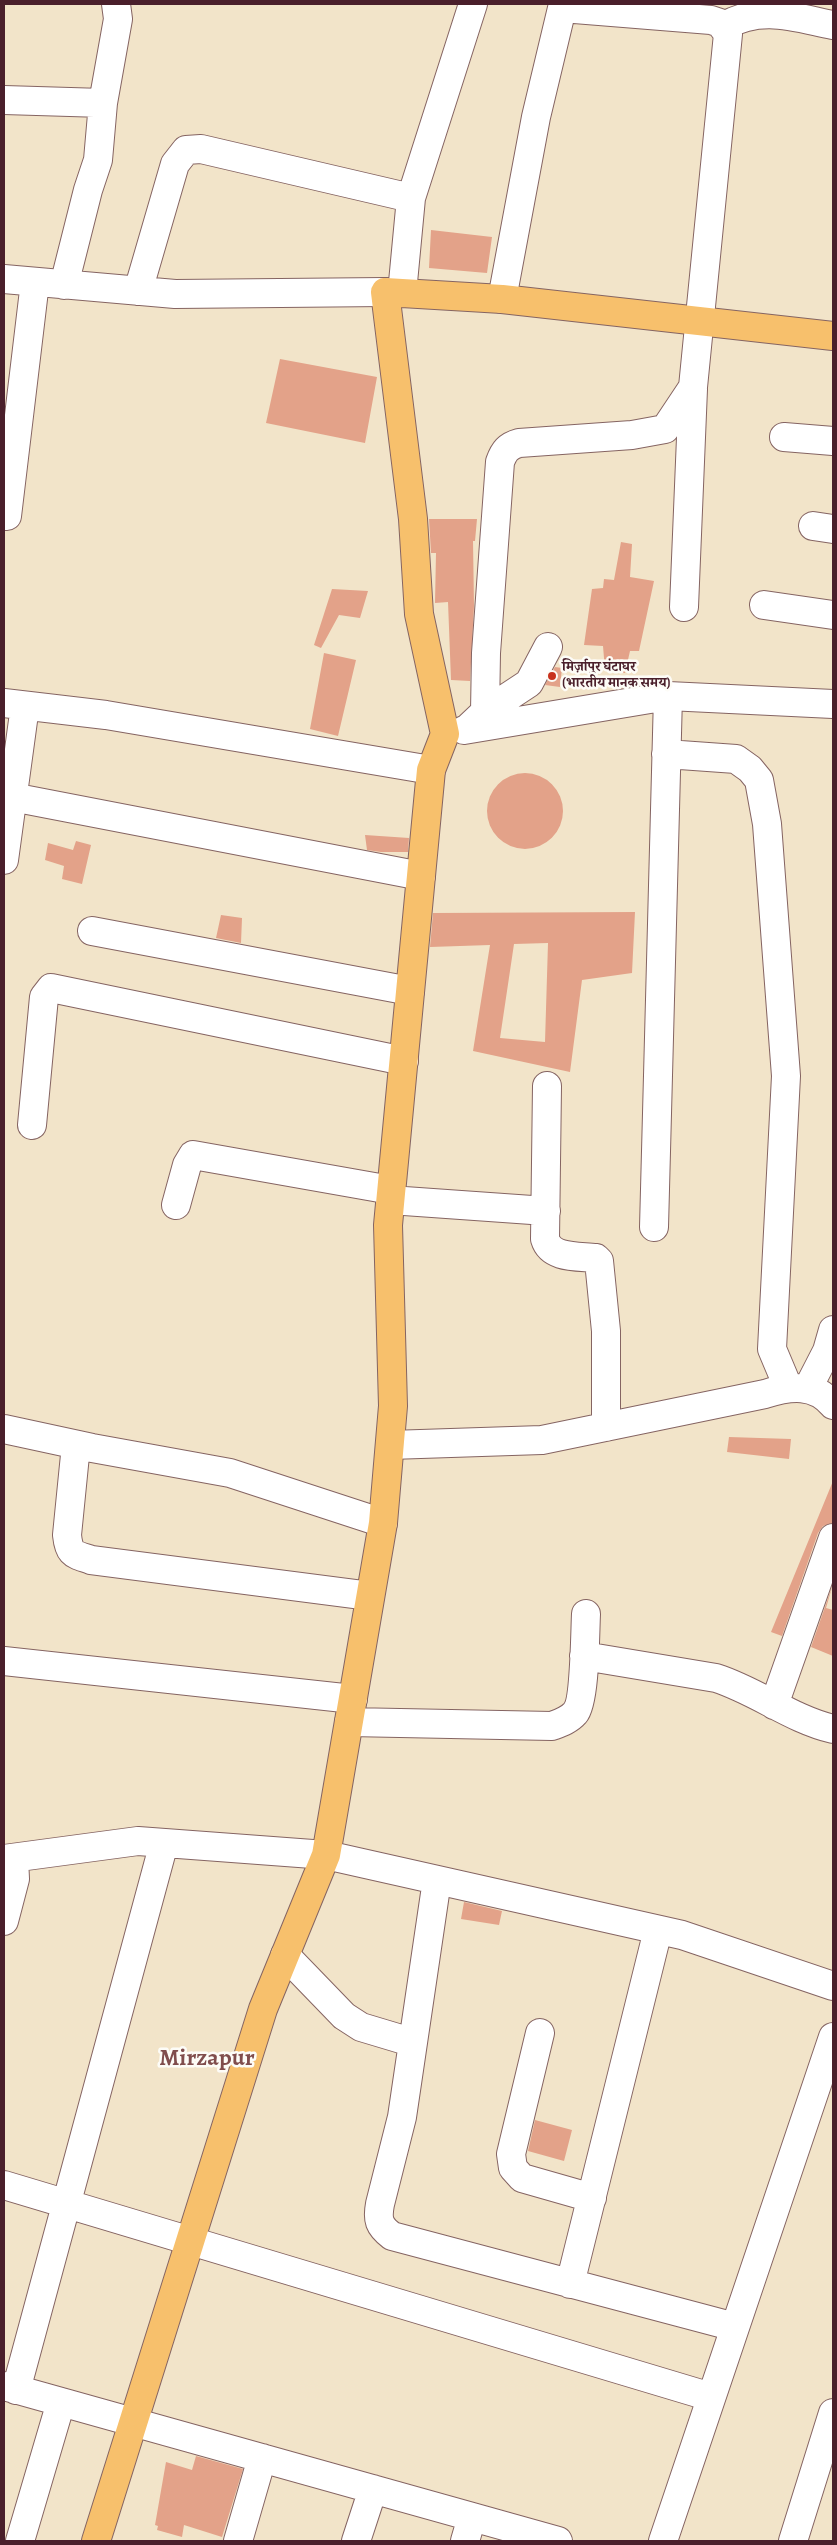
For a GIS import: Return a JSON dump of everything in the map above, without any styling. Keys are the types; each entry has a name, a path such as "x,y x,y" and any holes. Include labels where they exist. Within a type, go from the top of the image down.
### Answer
{"main road":[{"path":"96,2541 135,2422 263,2009 326,1856 383,1523 393,1406 388,1225 431,770 466,725 418,614 413,519 393,292 502,300 700,319 833,336"}],"street":[{"path":"64,285 98,160 104,103 118,19 116,4"},
{"path":"4,279 175,294 393,292 411,198 473,4"},
{"path":"502,300 536,117 563,6 711,20 724,26 728,34 693,387 684,607"},
{"path":"724,26 739,18 773,13 833,26"},
{"path":"4,100 104,103"},
{"path":"138,291 175,164 186,150 201,149 411,198"},
{"path":"7,516 35,282"},
{"path":"466,725 486,653 500,462 504,452 509,446 519,442 632,435 665,429 693,387"},
{"path":"784,437 833,441"},
{"path":"764,606 833,615"},
{"path":"466,725 529,683 548,647"},
{"path":"466,725 668,696 833,704"},
{"path":"654,1227 668,696"},
{"path":"4,860 12,797 14,705 106,715 431,770"},
{"path":"666,754 736,759 750,769 759,780 767,824 786,1076 772,1350 798,1388"},
{"path":"12,797 421,876"},
{"path":"92,931 410,991"},
{"path":"32,1126 44,997 51,988 404,1061"},
{"path":"547,1086 545,1239 548,1247 556,1254 596,1258 599,1261 606,1331 606,1427"},
{"path":"176,1205 187,1165 193,1155 391,1195 546,1211"},
{"path":"798,1388 827,1351 833,1330"},
{"path":"390,1444 542,1440 798,1388 826,1396 833,1405"},
{"path":"4,1429 76,1445 230,1473 383,1523"},
{"path":"76,1445 67,1535 68,1548 75,1555 91,1560 370,1596"},
{"path":"774,1705 833,1538"},
{"path":"4,1661 351,1710 552,1726 567,1720 576,1712 581,1699 586,1614"},
{"path":"584,1656 716,1678 734,1684 811,1724 833,1729"},
{"path":"4,1921 14,1880 9,1859 138,1841 164,1843 326,1856 682,1935 833,1986"},
{"path":"164,1843 67,2204 10,2388 373,2489 468,2529 558,2541"},
{"path":"437,1880 411,2042 402,2116 380,2204 378,2218 382,2228 392,2236 735,2328"},
{"path":"570,2284 658,1930"},
{"path":"285,1955 344,2016 361,2027 411,2042"},
{"path":"540,2033 511,2154 513,2168 522,2178 592,2198"},
{"path":"662,2541 833,2037"},
{"path":"4,2185 711,2397"},
{"path":"20,2541 61,2402"},
{"path":"794,2541 824,2472 833,2413"},
{"path":"238,2541 262,2458"},
{"path":"356,2541 373,2489"}],"building":[{"path":"431,230 492,237 487,273 429,268"},
{"path":"280,359 377,377 365,443 266,423"},
{"path":"429,519 477,519 475,541 473,541 474,606 470,681 451,680 448,602 435,603 436,553 431,553"},
{"path":"621,542 632,544 630,577 654,581 639,651 630,651 625,673 605,670 603,646 584,645 592,589 603,588 604,579 614,580"},
{"path":"332,589 368,591 360,618 339,615 321,648 314,645"},
{"path":"324,653 356,660 338,736 310,729"},
{"path":"555,667 562,668 560,687 545,685"},
{"path":"525,773 539,776 552,784 560,797 563,811 560,825 552,838 539,846 525,849 511,846 498,838 490,825 487,811 490,797 498,784 511,776"},
{"path":"365,835 409,838 408,852 367,850"},
{"path":"76,841 91,845 82,884 62,879 64,866 45,860 48,843 73,850"},
{"path":"635,912 632,973 582,980 570,1072 473,1051 490,945 430,947 433,913","holes":["548,943 545,1042 500,1038 514,944"]},
{"path":"221,915 242,918 241,943 216,938"},
{"path":"729,1437 791,1439 789,1459 727,1452"},
{"path":"833,1481 833,1523 823,1526 818,1533 782,1636 771,1632"},
{"path":"833,1584 826,1608 833,1610 833,1656 811,1647"},
{"path":"464,1902 502,1911 499,1925 461,1919"},
{"path":"535,2120 572,2130 564,2161 528,2151"},
{"path":"196,2456 243,2469 222,2537 184,2525 182,2537 157,2530 158,2526 155,2525 166,2462 192,2470"}],"place":[{"name":"मिर्ज़ापुर घंटाघर (भारतीय मानक समय)","path":"552,676"}],"district":[{"name":"Mirzapur","path":"207,2059"}]}
